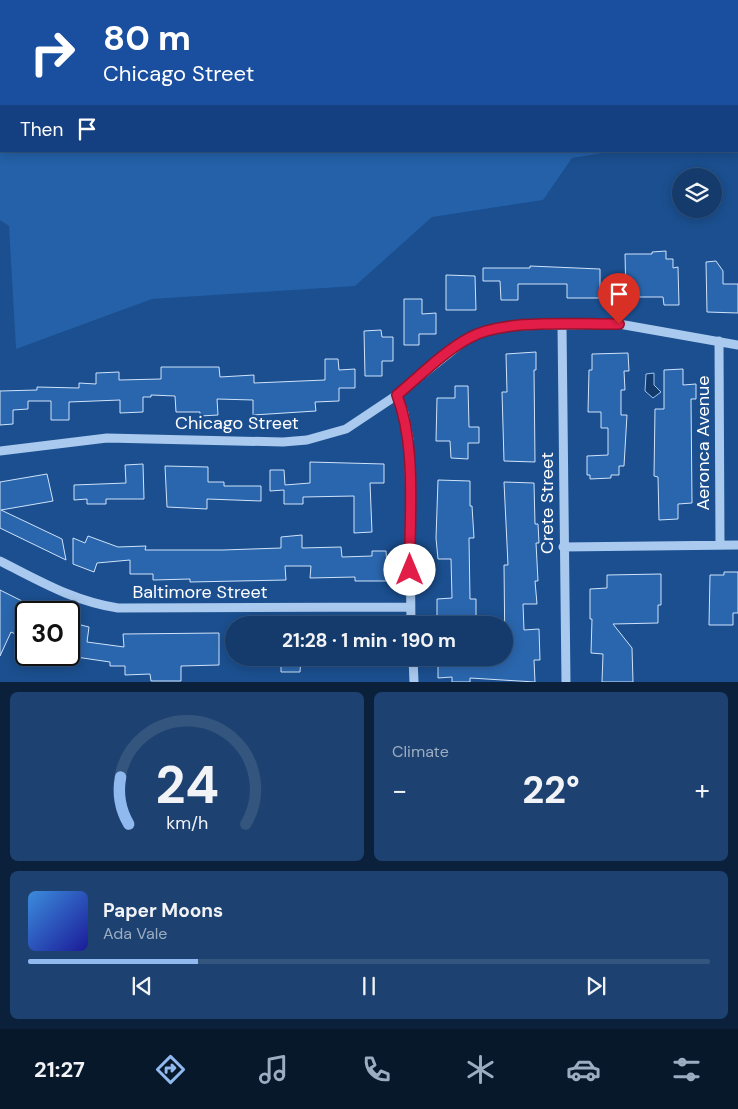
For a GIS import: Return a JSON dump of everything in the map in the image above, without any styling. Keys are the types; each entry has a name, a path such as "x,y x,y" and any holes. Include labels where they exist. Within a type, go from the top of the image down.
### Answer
{"street":[{"name":"Chicago Street","path":"0,450 107,438 284,442 307,440 346,429 397,395 468,338 487,330 508,326 619,324 738,345"},
{"name":"Crete Street","path":"562,325 566,682"},
{"name":"Aeronca Avenue","path":"719,341 720,545"},
{"path":"397,395 404,413 409,439 410,616"},
{"path":"563,547 738,545"},
{"name":"Baltimore Street","path":"0,561 69,596 91,604 118,608 410,607"},
{"path":"413,666 414,682"}],"shaded area":[{"path":"0,152 609,152 572,158 543,200 432,217 355,286 152,299 16,349 9,226 0,220"},
{"path":"654,373 654,385 661,392 653,398 645,391 646,374"}],"building":[{"path":"666,251 666,259 673,259 673,268 678,267 679,305 664,305 663,297 626,297 625,254 652,254 652,252"},
{"path":"716,261 723,271 723,284 738,284 738,313 707,312 706,262"},
{"path":"530,266 600,269 600,298 567,298 567,284 518,284 518,300 501,300 500,281 483,281 483,268 530,268"},
{"path":"446,275 475,276 476,310 446,310"},
{"path":"404,299 422,299 422,314 436,313 436,334 419,334 419,345 404,345"},
{"path":"381,330 382,337 393,337 393,361 382,361 382,376 365,376 364,331"},
{"path":"536,352 536,370 534,370 535,462 504,461 502,392 507,392 506,354"},
{"path":"628,353 629,371 624,371 625,390 621,390 621,415 627,415 624,466 619,466 619,475 611,475 611,478 590,479 590,475 587,475 587,456 608,455 608,428 601,428 601,412 588,412 589,370 592,370 592,354"},
{"path":"325,359 338,359 339,370 355,369 355,388 339,388 339,401 315,402 316,411 253,415 253,400 217,399 218,415 200,416 200,412 176,412 175,396 151,395 151,397 143,397 143,412 120,413 120,400 69,402 69,420 51,420 51,401 28,401 28,409 13,410 13,424 0,425 0,391 37,390 37,387 79,388 79,383 96,384 96,373 119,372 119,380 161,379 161,367 219,367 220,377 254,375 254,383 325,380"},
{"path":"683,369 683,385 696,384 696,399 691,399 692,503 678,504 678,519 659,520 658,477 654,476 655,409 664,409 664,370"},
{"path":"455,386 468,386 469,427 479,427 479,443 468,443 468,459 451,458 450,441 436,441 437,398 455,398"},
{"path":"310,462 384,464 384,483 370,483 372,532 354,533 354,496 303,497 303,504 284,504 284,490 270,491 270,470 284,470 285,485 310,483"},
{"path":"143,464 144,499 106,499 106,504 87,504 87,499 74,500 74,485 126,483 125,465"},
{"path":"165,466 208,467 208,482 224,482 224,486 261,486 261,501 207,499 207,509 167,507"},
{"path":"47,474 53,501 1,510 62,539 66,560 0,528 0,482"},
{"path":"438,480 470,481 470,506 472,506 474,538 469,538 470,599 476,599 476,616 437,616 437,599 452,598 451,559 438,559 436,538"},
{"path":"504,482 534,483 535,524 538,524 539,543 536,543 538,581 535,581 537,604 523,604 524,630 539,629 540,660 534,660 535,682 470,678 470,682 452,682 452,677 438,678 438,666 513,666 513,616 505,616 504,565 508,565"},
{"path":"302,535 302,548 341,547 342,557 372,556 372,551 386,551 388,581 355,581 355,577 310,578 311,566 285,566 286,580 190,582 190,579 153,580 153,574 130,574 130,560 97,563 94,572 73,564 73,538 85,543 88,536 118,547 146,546 145,550 223,550 281,548 281,537"},
{"path":"724,572 738,572 738,613 733,613 733,625 709,625 710,575 724,575"},
{"path":"661,574 661,605 658,605 658,623 613,624 632,648 633,682 602,682 603,654 591,653 592,619 590,619 590,589 607,588 607,575"},
{"path":"0,590 22,601 15,601 15,634 11,632 0,656"},
{"path":"80,625 89,627 87,642 124,647 123,634 219,633 219,665 181,666 181,681 151,681 150,674 125,675 125,666 110,666 110,662 80,658"},
{"path":"281,666 300,666 300,672 281,672"}],"route":[{"path":"410,570 409,439 404,413 397,395 468,338 487,330 508,326 619,324"}]}
